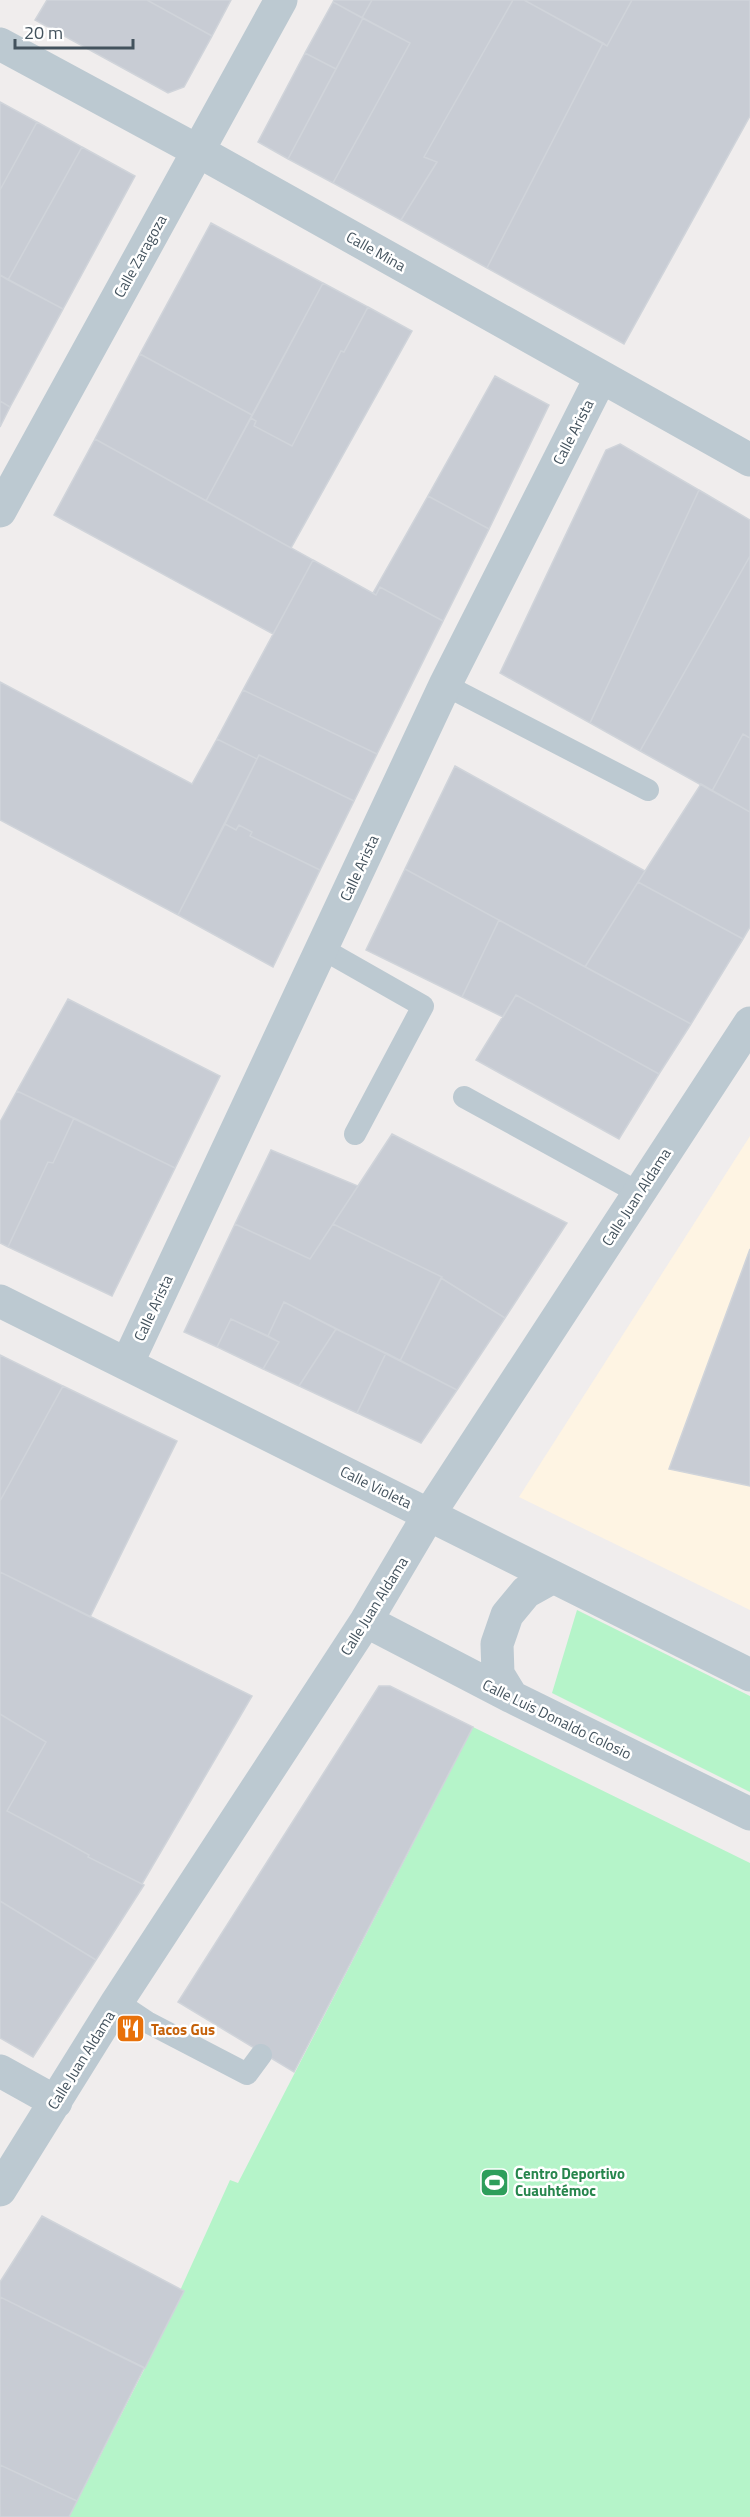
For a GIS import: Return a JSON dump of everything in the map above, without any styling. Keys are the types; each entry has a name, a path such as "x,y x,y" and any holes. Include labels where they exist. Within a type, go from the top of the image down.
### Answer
{"street":[{"name":"Calle Zaragoza","path":"0,511 281,0"},
{"name":"Calle Mina","path":"0,44 198,151 750,460"},
{"name":"Calle Arista","path":"127,1364 444,685 602,377"},
{"name":"Calle Juan Aldama","path":"0,2190 117,2002 366,1621 430,1513 750,1023"},
{"name":"Calle Violeta","path":"0,1301 430,1513 750,1675"},
{"path":"512,1697 498,1674 497,1644 507,1615 526,1592 553,1577"},
{"name":"Calle Luis Donaldo Colosio","path":"366,1621 512,1697 750,1814"},
{"path":"0,2071 56,2102"}],"lane":[{"path":"444,685 648,790"},
{"path":"321,948 423,1006 355,1134"},
{"path":"464,1097 639,1193"},
{"path":"117,2002 147,2022 247,2074 261,2055"}],"shaded area":[{"path":"750,1136 750,1610 519,1497"}],"green space":[{"path":"577,1610 750,1696 750,1792 552,1693"},
{"name":"Centro Deportivo Cuauhtémoc","path":"473,1727 750,1863 750,2517 69,2517 145,2368 230,2180 238,2183"}],"building":[{"path":"47,0 147,0 212,36 184,87 168,93 35,20"},
{"path":"147,0 231,0 212,36"},
{"path":"334,0 372,0 362,18 333,2"},
{"path":"372,0 513,0 424,157 437,162 401,220 333,183 410,43 362,18"},
{"path":"513,0 524,0 603,43 487,268 401,220 437,162 424,157"},
{"path":"524,0 632,0 607,46"},
{"path":"632,0 750,0 750,116 624,344 487,268 603,43 607,46"},
{"path":"333,2 363,18 336,69 305,53"},
{"path":"363,18 410,43 333,183 288,159"},
{"path":"305,53 336,69 288,159 258,142"},
{"path":"0,102 37,122 0,190"},
{"path":"37,122 82,147 8,280 0,275 0,190"},
{"path":"82,147 135,176 63,309 8,280"},
{"path":"211,223 323,283 252,415 140,354"},
{"path":"0,275 63,309 10,407 0,401"},
{"path":"323,283 368,307 344,352 341,351 292,446 254,426 256,421 251,418"},
{"path":"368,307 412,331 291,548 206,501 251,418 256,421 254,426 292,446 341,351 344,352"},
{"path":"140,354 252,415 206,501 95,439"},
{"path":"495,376 549,405 489,529 428,496"},
{"path":"0,401 10,407 0,427"},
{"path":"95,439 313,560 273,634 54,515"},
{"path":"620,444 699,490 590,723 500,673 606,450"},
{"path":"699,490 750,520 750,556 640,751 590,723"},
{"path":"428,496 489,529 443,621 380,587 376,595 373,593"},
{"path":"750,556 750,738 743,734 712,791 640,751"},
{"path":"313,560 376,595 380,587 443,621 377,754 243,690"},
{"path":"0,682 192,784 217,739 257,759 178,915 0,820"},
{"path":"243,690 377,754 354,801 259,755 257,759 217,739"},
{"path":"743,734 750,738 750,812 712,791"},
{"path":"259,755 354,801 320,870 250,836 252,832 239,825 236,830 225,824"},
{"path":"455,766 645,871 585,967 405,869"},
{"path":"701,784 750,812 750,927 743,939 638,882"},
{"path":"225,824 236,830 239,825 252,832 250,836 320,870 273,967 178,915"},
{"path":"405,869 499,920 462,997 366,950"},
{"path":"638,882 743,939 691,1024 585,967"},
{"path":"499,920 691,1024 659,1074 516,995 503,1017 462,997"},
{"path":"516,995 659,1074 619,1139 476,1060"},
{"path":"68,999 220,1076 175,1168 17,1091"},
{"path":"17,1091 74,1118 53,1163 48,1162 8,1247 0,1243 0,1122"},
{"path":"74,1118 175,1168 112,1296 8,1247 48,1162 53,1163"},
{"path":"392,1134 567,1223 505,1318 442,1277 333,1224"},
{"path":"271,1150 358,1186 310,1259 235,1224"},
{"path":"235,1224 310,1259 333,1224 442,1277 400,1361 284,1302 268,1336 231,1319 217,1347 184,1332"},
{"path":"750,1249 750,1486 669,1469"},
{"path":"441,1278 505,1318 457,1390 400,1361"},
{"path":"284,1302 336,1329 299,1386 263,1369 279,1342 268,1336"},
{"path":"231,1319 279,1342 263,1369 217,1347"},
{"path":"336,1329 386,1353 357,1413 299,1386"},
{"path":"386,1353 457,1390 421,1443 357,1413"},
{"path":"0,1355 63,1386 0,1501"},
{"path":"63,1386 177,1441 90,1617 0,1572 0,1501"},
{"path":"0,1572 252,1696 142,1884 88,1857 89,1855 7,1811 46,1742 0,1714"},
{"path":"379,1686 390,1686 473,1727 294,2072 178,2002"},
{"path":"0,1714 46,1742 7,1811 89,1855 88,1857 144,1885 96,1960 0,1901"},
{"path":"0,1901 96,1960 33,2057 0,2038"},
{"path":"42,2216 184,2291 145,2368 0,2297 0,2282"},
{"path":"0,2297 144,2368 77,2501 0,2465"},
{"path":"0,2465 77,2501 69,2517 0,2517"}],"place":[{"name":"Tacos Gus","path":"130,2029"},
{"name":"Centro Deportivo Cuauhtémoc","path":"494,2182"}]}
